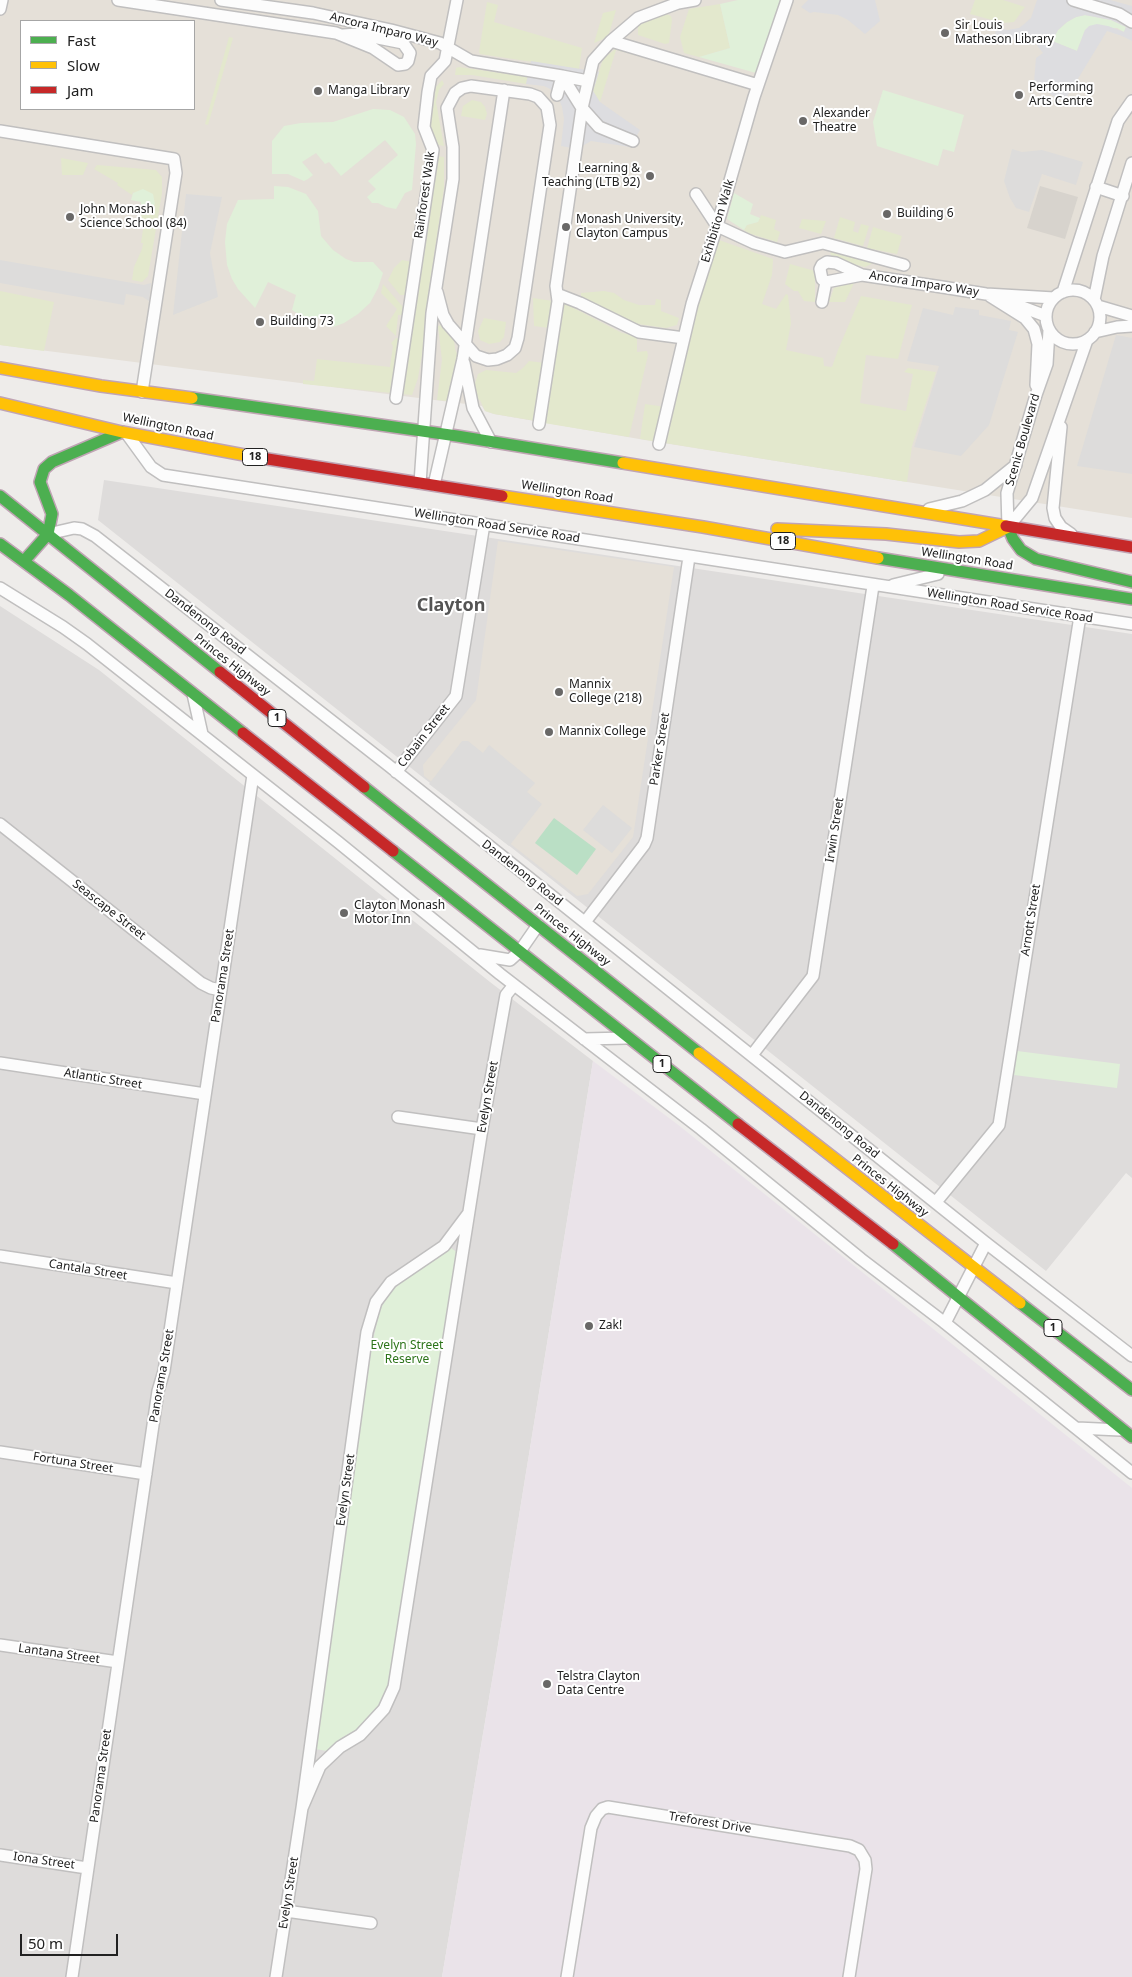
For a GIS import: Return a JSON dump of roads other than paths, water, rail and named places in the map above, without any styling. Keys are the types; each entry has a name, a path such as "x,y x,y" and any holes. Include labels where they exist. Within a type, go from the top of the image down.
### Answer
{"highway":[{"path":"0,368 67,381 446,434 1132,547"},
{"name":"Wellington Road","path":"0,403 123,432 215,451 703,527 950,571 1132,599"},
{"path":"24,561 48,534 52,514 40,484 44,469 52,462 123,432"},
{"name":"Princes Highway","path":"0,496 538,925 1132,1390"},
{"path":"703,527 886,534 960,542 979,540 1008,527"},
{"path":"1008,527 1021,550 1036,560 1132,582"},
{"name":"1","path":"0,544 192,692 628,1038 959,1296 1127,1433"}],"street":[{"path":"0,10 3,0"},
{"name":"Ancora Imparo Way","path":"118,0 343,35 358,34 403,43 410,53 408,61 405,64 398,65 392,63 373,48 343,35"},
{"name":"Ancora Imparo Way","path":"221,0 314,13 412,35 448,47 470,61 588,81"},
{"name":"Rainforest Walk","path":"396,398 433,150 424,127 428,92 431,76 445,61 457,0"},
{"path":"539,424 557,294 556,286 582,108 593,61 611,41 638,18 678,3 696,0"},
{"name":"Exhibition Walk","path":"659,444 692,304 758,85 787,0"},
{"path":"1073,0 1119,14 1132,22"},
{"path":"233,17 236,1"},
{"path":"611,41 758,85"},
{"path":"557,95 562,76"},
{"path":"562,76 582,108 599,127 633,141"},
{"path":"420,483 432,318 453,180 453,152 447,117 448,106 453,95 464,87 476,86 504,90 530,94 540,98 547,107 550,120 526,289 515,348 501,359 484,359 474,354 445,319 437,292"},
{"path":"434,485 463,359 504,90"},
{"path":"1132,101 1118,121 1058,295 1048,306 1046,316 1049,330 1062,341 1070,344 1079,343 1091,336 1117,327 1132,326"},
{"path":"0,131 174,160 176,172 142,392"},
{"path":"1091,336 1100,321 1096,303 1103,256 1132,163"},
{"path":"1096,187 1123,196"},
{"path":"696,194 717,226"},
{"name":"Ancora Imparo Way","path":"717,226 754,243 785,252 823,243 904,265"},
{"name":"Ancora Imparo Way","path":"862,275 826,282 822,279 820,269 827,262 836,263 862,275 986,294 1058,295"},
{"path":"822,302 826,282"},
{"path":"1058,295 1080,290 1088,294 1096,303 1132,316"},
{"path":"557,294 580,303 639,332 684,338"},
{"name":"Ancora Imparo Way","path":"986,294 1046,316"},
{"path":"986,294 1025,318 1034,328 1038,344 1036,395"},
{"name":"Scenic Boulevard","path":"1008,527 1007,493 1046,364 1049,330"},
{"name":"Scenic Boulevard","path":"1008,527 1032,498 1062,408 1091,336"},
{"path":"463,359 473,408 491,442"},
{"path":"1062,408 1053,508 1055,518 1061,527 1077,538"},
{"name":"Wellington Road Service Road","path":"123,432 151,467 163,475 873,586 1132,624"},
{"path":"916,512 962,501 985,490 1016,464"},
{"name":"Cobain Street","path":"396,772 456,696 484,524"},
{"name":"Dandenong Road","path":"48,534 70,528 82,529 91,534 396,772 986,1243 1132,1356"},
{"name":"Parker Street","path":"585,922 644,845 647,838 690,557"},
{"name":"Wellington Road Service Road","path":"888,587 950,571"},
{"name":"Irwin Street","path":"752,1055 813,976 873,586"},
{"path":"0,588 87,644 514,985 701,1129 861,1259 945,1323 1132,1473"},
{"name":"Arnott Street","path":"936,1202 999,1126 1080,616"},
{"path":"192,692 202,734"},
{"name":"Panorama Street","path":"72,1977 146,1474 177,1283 253,775"},
{"name":"Seascape Street","path":"0,824 200,983 221,990"},
{"path":"474,953 510,960 520,951 538,925"},
{"name":"Evelyn Street","path":"302,1808 320,1766 340,1748 360,1736 384,1709 394,1687 482,1129 506,995 514,985"},
{"path":"584,1039 628,1038"},
{"name":"Atlantic Street","path":"0,1063 205,1094"},
{"path":"398,1117 482,1129"},
{"name":"Evelyn Street","path":"276,1977 302,1808 367,1332 376,1302 391,1282 444,1246 469,1212"},
{"path":"945,1323 986,1243"},
{"name":"Cantala Street","path":"0,1256 177,1283"},
{"path":"1077,1428 1127,1433"},
{"name":"Fortuna Street","path":"0,1452 146,1474"},
{"name":"Lantana Street","path":"0,1645 118,1662"},
{"name":"Treforest Drive","path":"567,1977 591,1828 596,1816 602,1809 608,1807 850,1846 859,1850 865,1860 866,1869 849,1977"},
{"name":"Iona Street","path":"0,1855 87,1868"},
{"path":"286,1911 370,1923"}],"place":[{"name":"Sir Louis Matheson Library","path":"945,33"},
{"name":"Manga Library","path":"318,91"},
{"name":"Performing Arts Centre","path":"1019,95"},
{"name":"Alexander Theatre","path":"803,121"},
{"name":"Learning & Teaching (LTB 92)","path":"650,176"},
{"name":"Building 6","path":"887,214"},
{"name":"John Monash Science School (84)","path":"70,217"},
{"name":"Monash University, Clayton Campus","path":"566,227"},
{"name":"Building 73","path":"260,322"},
{"name":"Mannix College (218)","path":"559,692"},
{"name":"Mannix College","path":"549,732"},
{"name":"Clayton Monash Motor Inn","path":"344,913"},
{"name":"Zak!","path":"589,1326"},
{"name":"Telstra Clayton Data Centre","path":"547,1684"}],"district":[{"name":"Clayton","path":"451,606"}],"park label":[{"name":"Evelyn Street Reserve","path":"407,1353"}]}
